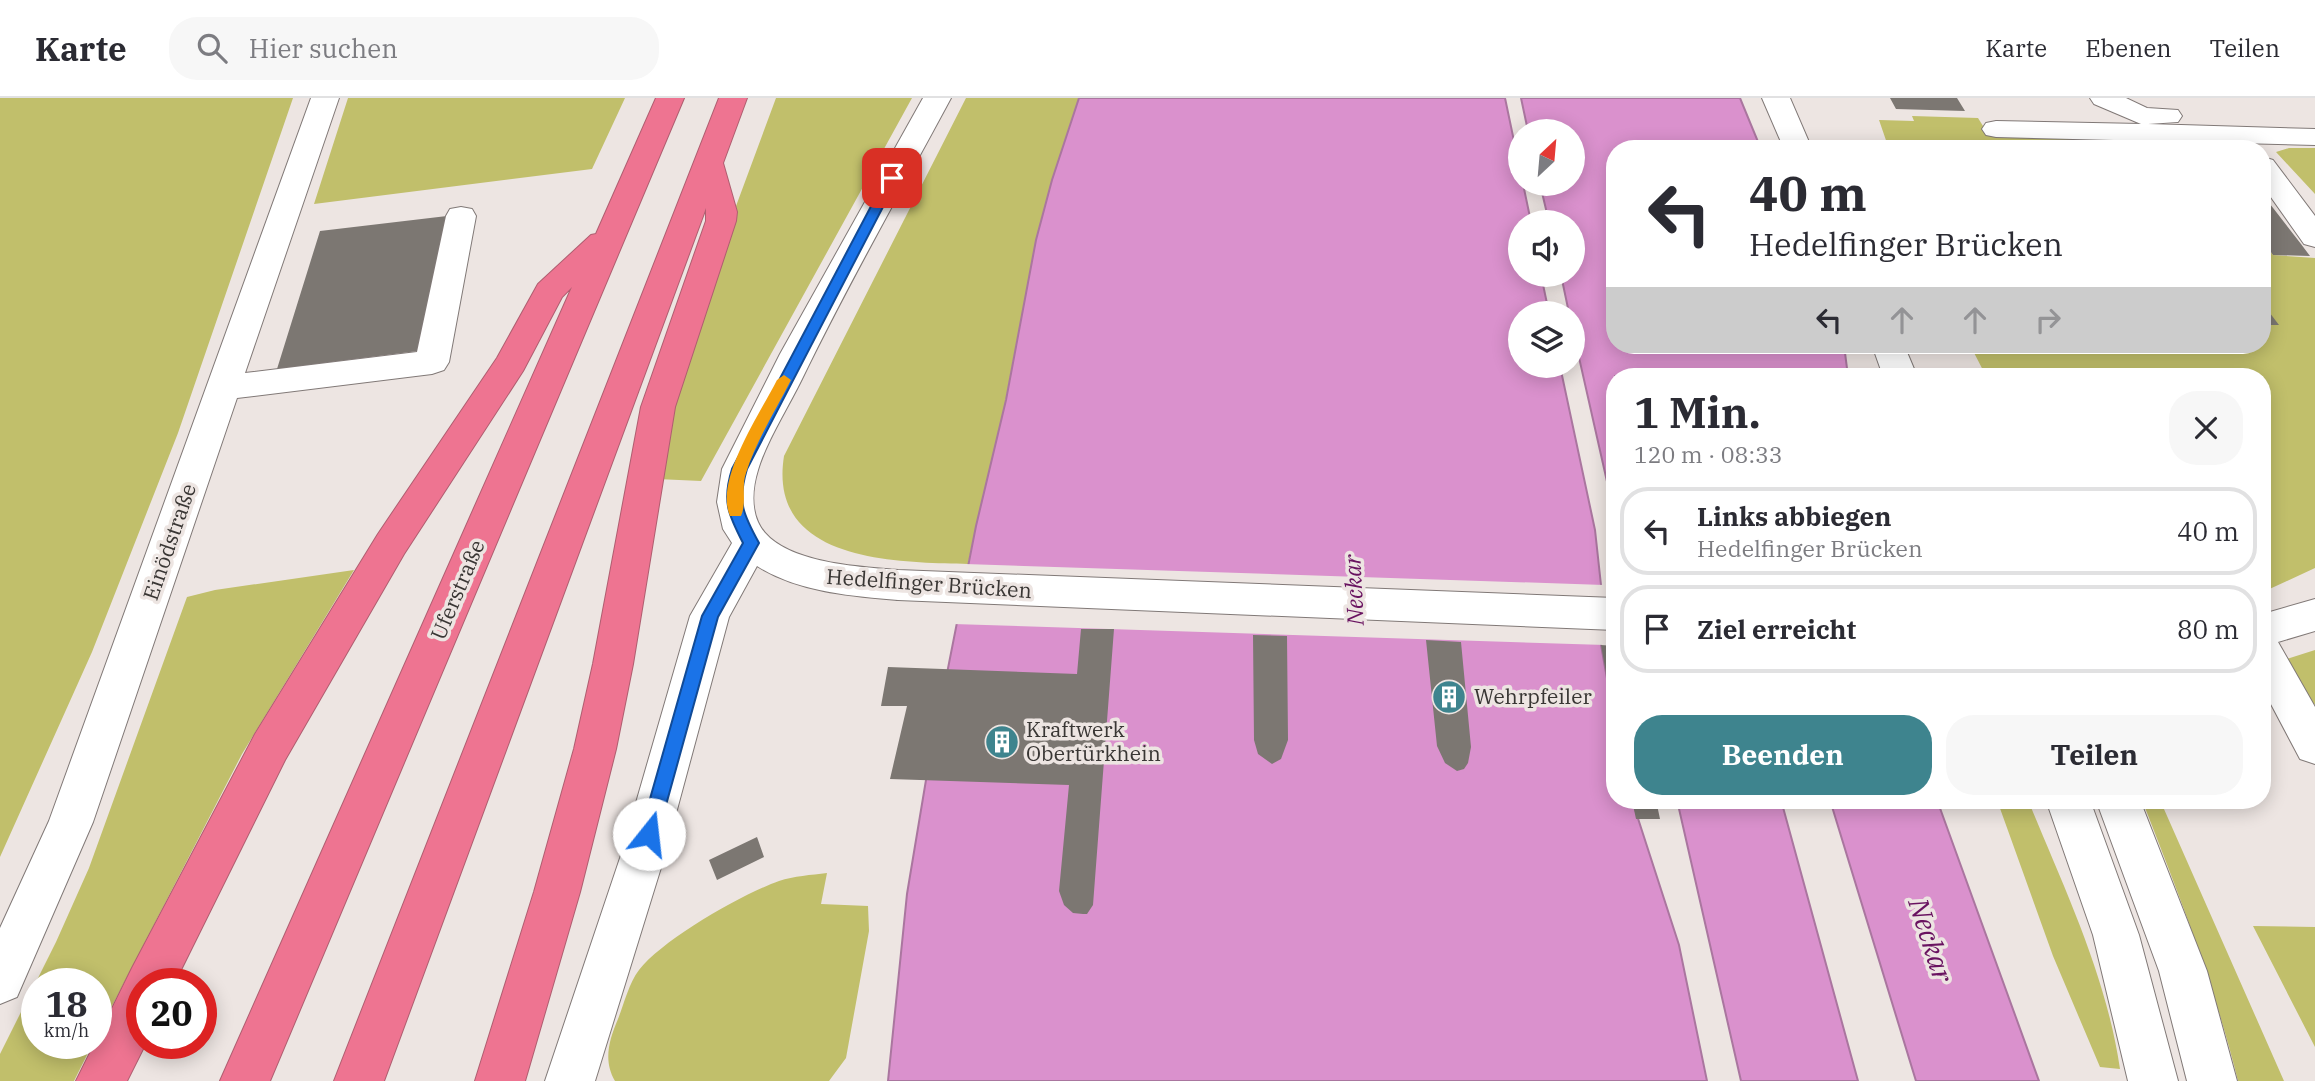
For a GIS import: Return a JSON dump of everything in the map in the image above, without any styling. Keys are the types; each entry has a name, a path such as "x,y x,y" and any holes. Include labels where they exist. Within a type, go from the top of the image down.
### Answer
{"highway":[{"name":"Uferstraße","path":"245,1081 670,98"},
{"path":"359,1081 733,98"},
{"path":"500,1081 564,869 595,749 619,634 658,407 721,221 722,212 708,163"},
{"path":"157,968 270,747 391,544 511,363 550,291 612,234"},
{"path":"101,1081 126,1031"}],"street":[{"name":"Einödstraße","path":"0,981 71,822 325,98"},
{"name":"Hedelfinger Brücken","path":"937,98 797,354 740,469 734,486 733,503 751,543 774,560 813,575 898,585 1606,614"},
{"path":"1776,98 1794,140"},
{"path":"2104,98 2142,116 2315,120"},
{"path":"1996,129 2207,140"},
{"path":"2271,140 2315,137"},
{"path":"2271,177 2315,237"},
{"path":"224,388 432,362 461,216"},
{"path":"570,1081 642,859 710,616 751,543"},
{"path":"2271,628 2315,615"},
{"path":"2271,666 2315,746"},
{"path":"2071,809 2116,935 2153,1081"},
{"path":"2121,809 2171,937 2192,1003 2212,1081"}],"shaded area":[{"path":"0,98 293,98 178,433 92,652 0,857"},
{"path":"348,98 625,98 592,169 314,204"},
{"path":"776,98 912,98 701,481 657,479 689,333"},
{"path":"966,98 1079,98 1036,246 1002,419 968,564 874,557 843,549 816,537 796,518 784,491 784,456"},
{"path":"1912,116 1978,118 1988,134 2215,140 1886,140 1879,120 1914,121"},
{"path":"2289,148 2315,148 2315,194 2276,152"},
{"path":"2271,252 2273,255 2315,258 2315,568 2271,588 2271,368 1982,368 1975,354 2271,354"},
{"path":"354,570 242,754 132,968 126,968 126,979 112,1006 112,968 43,968 89,868 187,597 215,590"},
{"path":"2315,650 2315,704 2312,706 2284,660"},
{"path":"2000,809 2032,809 2094,965 2114,1034 2120,1069 2100,1067 2053,956"},
{"path":"2145,809 2164,809 2284,1081 2238,1081 2207,974"},
{"path":"827,873 821,904 868,906 869,931 846,1058 829,1081 615,1081 608,1058 612,1035 632,981 650,958 704,919 763,887 785,879"},
{"path":"2253,926 2315,927 2315,1047"},
{"path":"21,1012 21,1059 85,1059 74,1081 0,1081 0,1054"}],"water":[{"name":"Neckar","path":"1079,98 1505,98 1509,119 1508,196 1526,196 1528,210 1508,210 1508,287 1544,287 1546,301 1508,301 1508,378 1563,378 1595,530 1601,585 1601,645 1606,673 1606,809 1635,809 1679,945 1707,1081 888,1081 907,894 926,780 976,526 1006,400 1036,240"},
{"path":"1521,98 1740,98 1757,140 1606,140 1606,354 1845,354 1847,368 1606,368 1606,477 1584,378 1585,301 1566,301 1564,287 1585,287 1585,210 1546,210 1543,196 1586,196 1586,119 1525,119"},
{"path":"1679,809 1783,809 1858,1081 1741,1081"},
{"name":"Neckar","path":"1833,809 1940,809 2039,1081 1916,1081"}],"pier":[{"path":"965,564 1604,585 1605,645 953,624"}],"building":[{"path":"1890,98 1957,98 1965,111 1896,109"},
{"path":"2271,205 2310,256 2273,255 2271,252"},
{"path":"447,216 418,351 277,369 320,231"},
{"path":"2271,314 2279,325 2271,325"},
{"name":"Kraftwerk Obertürkhein","path":"1081,629 1114,629 1093,905 1087,914 1073,913 1064,905 1059,891 1069,785 890,779 907,706 881,706 888,667 1077,674"},
{"path":"1253,635 1287,636 1288,740 1281,759 1272,764 1258,754 1254,740"},
{"name":"Wehrpfeiler","path":"1426,640 1461,642 1471,747 1468,763 1464,769 1457,771 1445,763 1437,746"},
{"path":"1601,645 1606,645 1606,672"},
{"path":"1634,809 1658,809 1660,819 1636,819"},
{"path":"757,837 764,857 717,880 709,860"}],"slow traffic":[{"path":"736,512 733,503 734,486 740,469 784,380"}],"place":[{"name":"Wehrpfeiler","path":"1449,697"},
{"name":"Kraftwerk Obertürkhein","path":"1002,742"}],"route":[{"path":"649,834 710,616 751,543 733,503 734,486 740,469 797,354 892,178"}]}
